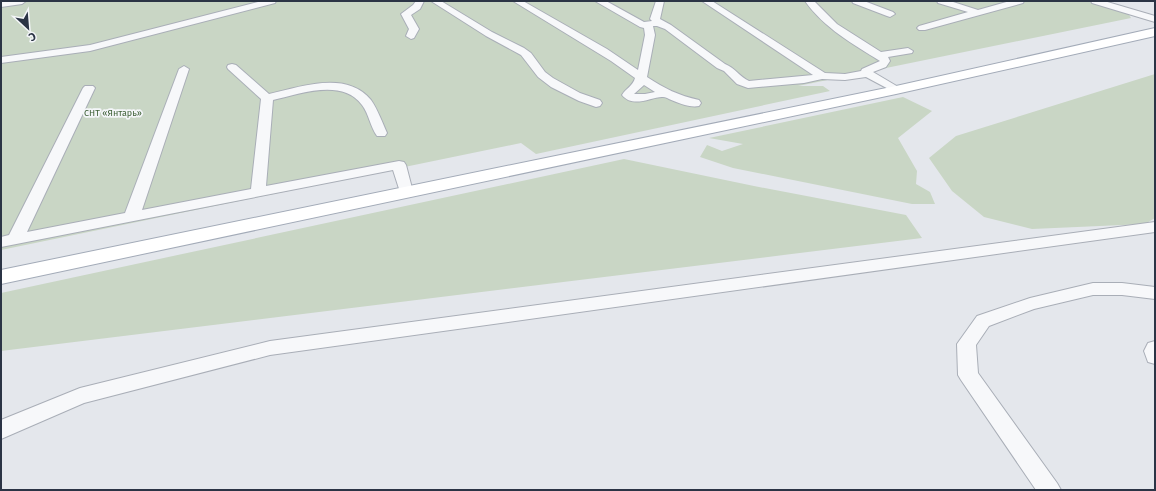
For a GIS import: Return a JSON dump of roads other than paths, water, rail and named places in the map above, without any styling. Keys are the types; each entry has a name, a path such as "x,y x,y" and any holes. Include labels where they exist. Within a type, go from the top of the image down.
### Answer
{"main road":[{"path":"1,277 896,90 1155,32"}],"street":[{"path":"1,4 22,1"},
{"path":"1,60 90,48 272,1"},
{"path":"411,36 414,29 406,14 417,7 420,1"},
{"path":"435,1 489,34 498,37 514,48 526,53 542,76 548,80 579,98 596,104"},
{"path":"517,1 615,59 663,93 679,100 695,103"},
{"path":"599,1 643,25 653,24 668,27 721,66 728,69 740,82 748,85 797,81 822,76 845,77 868,74 896,90"},
{"path":"660,1 650,33 642,71 642,78 639,85 629,92 628,95 633,98 641,98 663,93"},
{"path":"706,1 822,76"},
{"path":"809,1 815,10 855,41 885,61 882,65 868,69 866,71 868,74"},
{"path":"856,1 890,14"},
{"path":"941,1 976,12"},
{"path":"922,28 1020,1"},
{"path":"1095,1 1155,19"},
{"path":"878,56 908,50"},
{"path":"232,66 267,98"},
{"path":"132,216 184,69"},
{"path":"267,98 325,86 336,86 350,89 366,102 381,133"},
{"path":"16,238 89,88"},
{"path":"258,191 267,98"},
{"path":"1,242 258,191 399,165 406,192"},
{"path":"1,430 80,396 270,348 1155,227"},
{"path":"1049,490 968,375 966,344 983,321 1030,304 1093,288 1155,292"},
{"path":"1155,348 1155,357"}],"park label":[{"name":"СНТ «Янтарь»","path":"113,113"}]}
